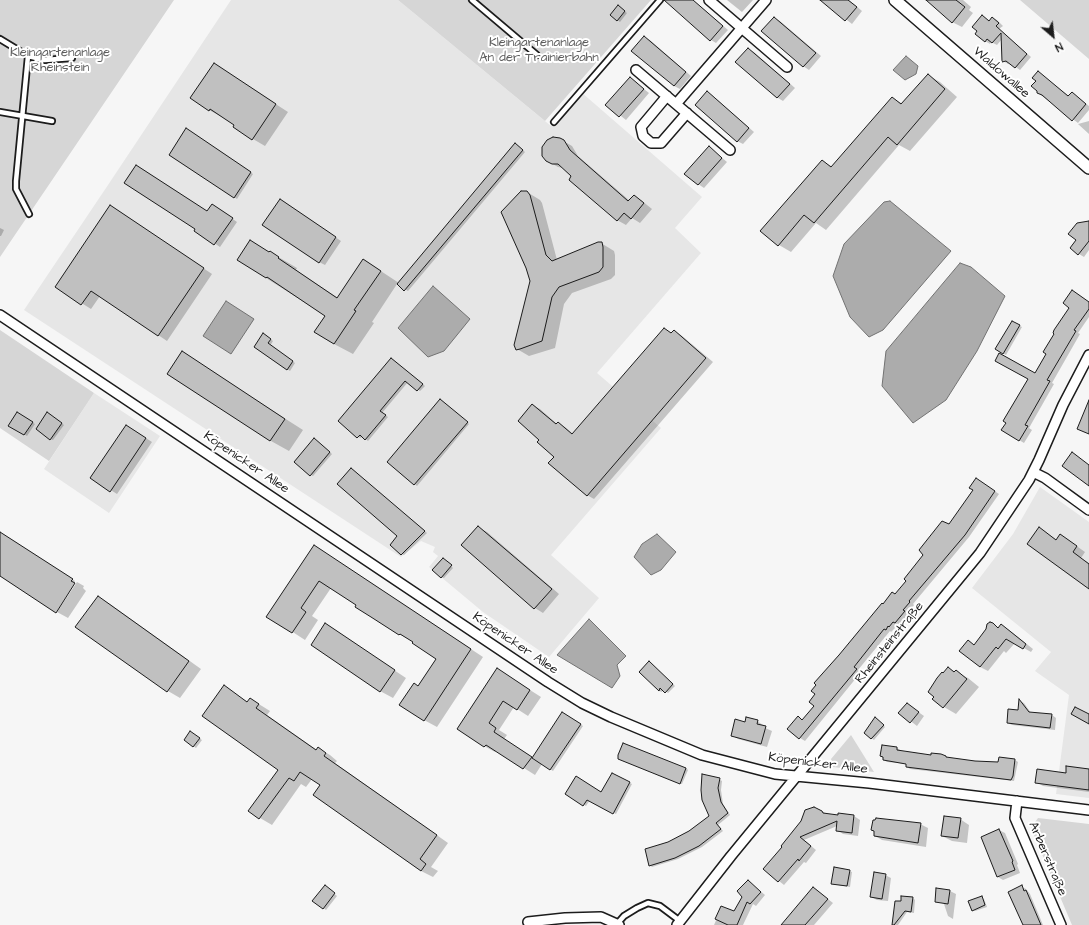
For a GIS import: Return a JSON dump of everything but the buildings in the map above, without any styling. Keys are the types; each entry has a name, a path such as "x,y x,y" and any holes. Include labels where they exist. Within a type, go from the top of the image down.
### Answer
{"street":[{"path":"709,0 787,67"},
{"path":"676,104 766,0"},
{"name":"Waldowallee","path":"897,1 1089,168"},
{"path":"636,70 730,150"},
{"path":"667,96 641,127 643,136 651,143 661,143 687,113"},
{"name":"Köpenicker Allee","path":"0,315 542,678 582,703 642,731 702,755 775,774 1089,810"},
{"name":"Rheinsteinstraße","path":"678,923 980,552 1006,516 1033,472 1063,405 1089,355"},
{"path":"1033,472 1045,478 1089,510"},
{"name":"Arberstraße","path":"1017,801 1016,818 1061,925"},
{"path":"528,922 565,918 601,917 618,924"}],"lane":[{"path":"472,0 537,56"},
{"path":"554,122 660,0"},
{"path":"0,39 28,56 45,60 72,58"},
{"path":"28,56 16,189 28,214"},
{"path":"0,112 52,121"},
{"path":"618,924 624,916 648,903 660,906 678,923"}],"shaded area":[{"path":"231,0 398,0 551,126 581,92 702,197 675,228 701,253 597,373 661,428 551,555 599,598 549,657 483,612 429,567 438,556 433,552 435,547 421,541 401,557 24,310"},
{"path":"906,56 918,66 916,74 905,80 893,70"},
{"path":"890,201 951,251 883,330 869,337 850,317 833,276 844,244 884,202"},
{"path":"960,263 971,267 1005,296 977,351 946,400 913,423 882,386 886,351"},
{"path":"433,286 470,319 444,351 428,357 398,328"},
{"path":"226,301 254,319 231,354 203,336"},
{"path":"94,393 160,436 109,513 44,469"},
{"path":"1040,487 1089,522 1089,798 1056,794 1069,695 1035,671 1051,652 972,588 1013,534"},
{"path":"657,534 676,552 661,570 651,575 634,557 642,544"},
{"path":"589,619 626,656 617,665 620,676 612,688 557,655"}],"green space":[{"name":"Kleingartenanlage Rheinstein","path":"0,0 174,0 0,257"},
{"name":"Kleingartenanlage An der Trainierbahn","path":"398,0 651,0 545,121"},
{"path":"1020,0 1089,0 1089,59"},
{"path":"0,330 94,393 49,461 0,428"},
{"path":"851,735 874,772 833,767 831,759"},
{"path":"1038,818 1089,824 1089,925 1072,925 1031,828"}]}
